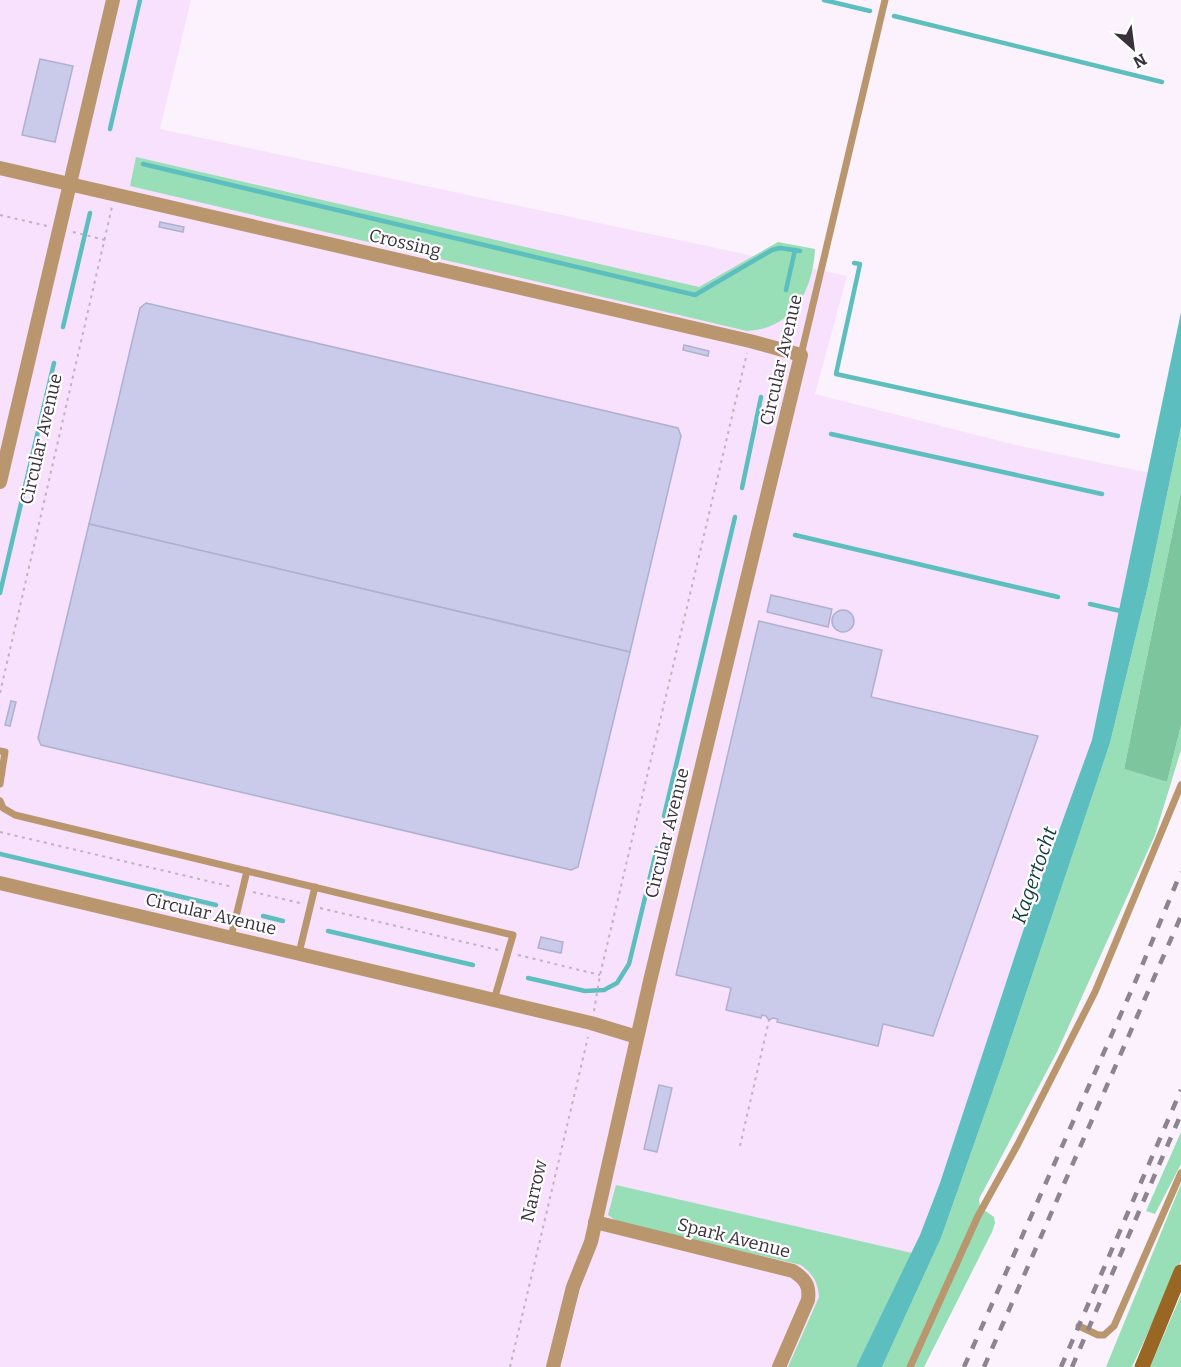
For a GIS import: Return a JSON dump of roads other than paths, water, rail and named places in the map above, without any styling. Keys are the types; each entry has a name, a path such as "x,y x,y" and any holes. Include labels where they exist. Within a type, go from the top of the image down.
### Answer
{"main road":[{"path":"1142,1367 1181,1272"}],"street":[{"name":"Circular Avenue","path":"0,482 61,230 113,0"},
{"name":"Crossing","path":"0,168 750,341 801,355"},
{"name":"Circular Avenue","path":"0,883 591,1023 637,1037 801,355"},
{"path":"553,1367 573,1287 586,1257 595,1222 637,1037"},
{"name":"Spark Avenue","path":"595,1222 793,1271 804,1278 809,1289 808,1300 779,1367"}],"lane":[{"name":"Circular Avenue","path":"801,355 885,0"},
{"path":"0,751 5,752 0,784"},
{"path":"910,1367 978,1216 1018,1144 1095,992 1181,785"},
{"path":"0,801 3,808 15,815 513,935 494,1000"},
{"path":"231,938 247,871"},
{"path":"299,954 315,887"},
{"path":"1079,1326 1098,1335 1104,1335 1114,1326 1181,1173"}],"water":[{"path":"1181,312 1181,427 1148,586 1110,743 1003,1062 941,1238 882,1367 856,1367 920,1235 940,1183 1029,913 1092,740"}],"waterway":[{"path":"110,129 140,0"},
{"path":"824,0 870,11"},
{"path":"894,16 1162,82"},
{"path":"143,164 695,295 772,250 780,248 800,251"},
{"path":"63,327 90,213"},
{"path":"786,290 795,250"},
{"path":"854,263 860,264 836,374 1118,436"},
{"path":"0,593 54,363"},
{"path":"742,488 761,397"},
{"path":"831,434 1102,494"},
{"path":"664,816 735,517"},
{"path":"795,535 1058,597"},
{"path":"1090,604 1125,612"},
{"path":"528,978 585,991 604,990 617,983 629,964 657,848"},
{"path":"0,854 216,905"},
{"path":"263,916 283,921"},
{"path":"328,931 473,965"}],"railway":[{"path":"964,1367 1136,980 1181,872"},
{"path":"984,1367 1181,916"},
{"path":"1061,1367 1181,1090"},
{"path":"1072,1367 1181,1114"}],"water label":[{"name":"Kagertocht","path":"1034,875"}]}
